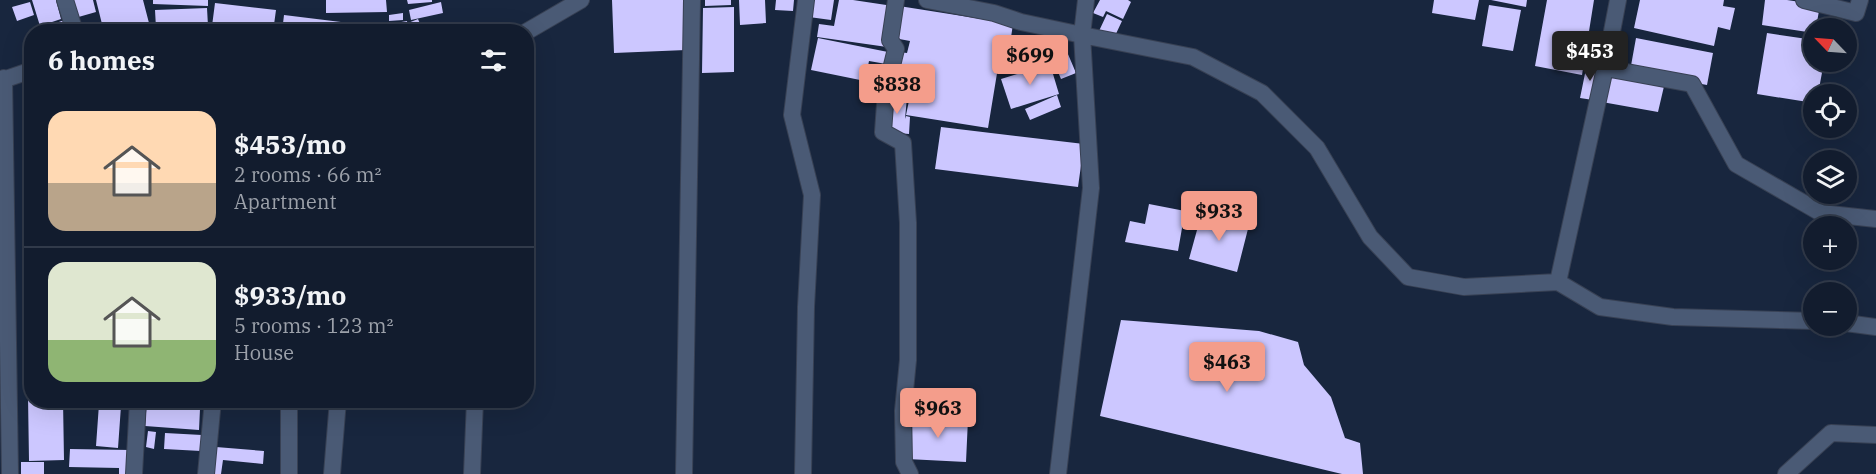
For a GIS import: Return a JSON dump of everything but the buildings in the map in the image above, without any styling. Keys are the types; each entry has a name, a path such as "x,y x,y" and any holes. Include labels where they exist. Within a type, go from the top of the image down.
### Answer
{"street":[{"path":"65,0 72,24"},
{"path":"534,27 581,0"},
{"path":"684,474 692,0"},
{"path":"803,474 806,306 812,195 792,116 806,0"},
{"path":"896,0 890,40 896,49 886,90 883,132 903,143 908,223 908,348 903,411 904,462 910,474"},
{"path":"927,0 994,13 1021,22 1193,57 1262,93 1317,148 1370,237 1408,277 1464,287 1558,282 1600,307 1673,317 1803,321"},
{"path":"1058,474 1091,188 1083,35 1086,0"},
{"path":"1558,282 1618,0"},
{"path":"1804,0 1856,14 1860,0"},
{"path":"1605,68 1692,84 1736,164 1821,213 1876,219"},
{"path":"10,474 2,80 24,73"},
{"path":"1857,324 1876,327"},
{"path":"134,474 138,408"},
{"path":"206,474 212,408"},
{"path":"289,408 289,474"},
{"path":"332,474 337,408"},
{"path":"472,474 475,408"},
{"path":"1786,474 1831,433 1876,435"}]}
